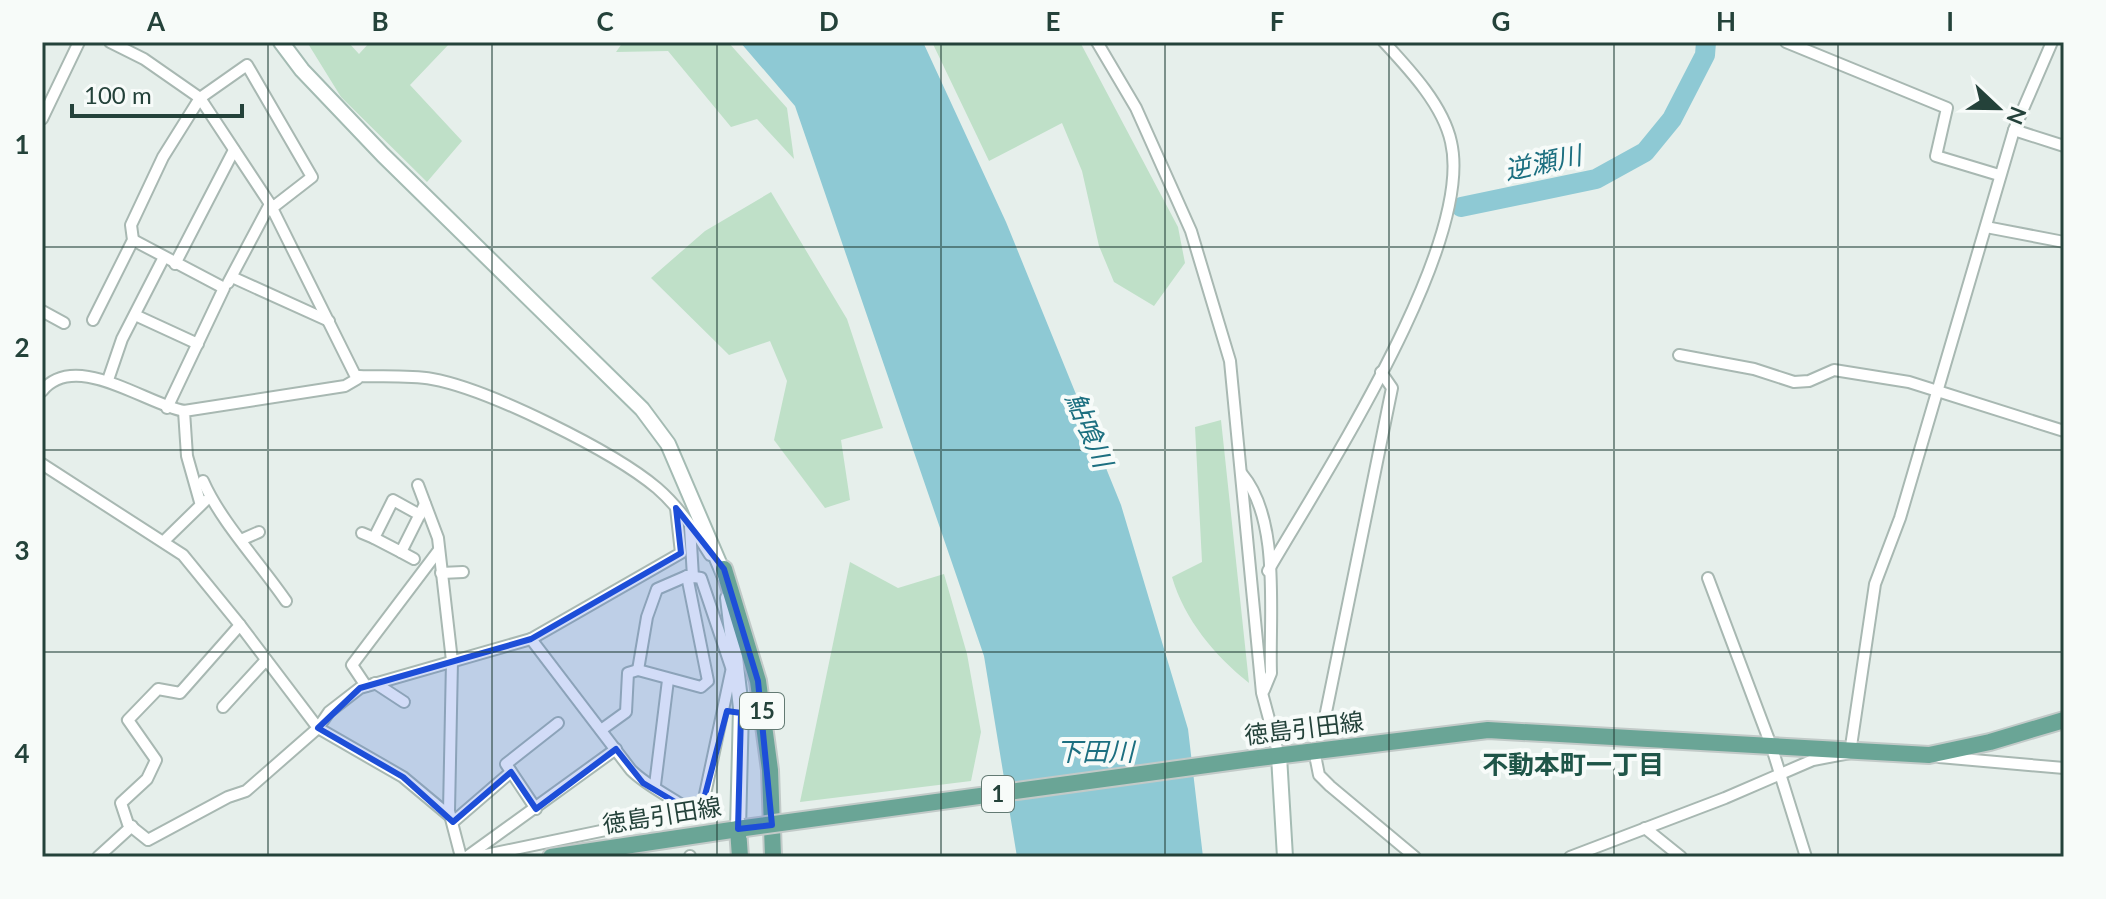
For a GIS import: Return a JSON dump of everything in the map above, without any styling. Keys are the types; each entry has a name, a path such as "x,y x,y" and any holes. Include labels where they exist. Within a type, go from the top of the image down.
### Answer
{"main road":[{"name":"15","path":"724,569 758,681 770,770 773,857"},
{"name":"徳島引田線","path":"551,857 1251,759 1488,730 1850,753 1929,755 1990,742 2064,720"},
{"path":"740,857 741,829"}],"street":[{"path":"42,119 79,42"},
{"path":"42,391 47,384 63,378 108,380 167,408 184,411 345,386 357,379 271,206 200,98 144,59 110,42"},
{"path":"281,42 302,70 383,155 642,409 668,444 724,569 741,708 741,829"},
{"path":"1097,42 1136,108 1191,231 1230,361 1262,693 1279,756 1282,841 1286,857"},
{"path":"1268,571 1381,372 1434,265 1453,196 1455,166 1451,140 1440,116 1410,70 1384,42"},
{"path":"1786,42 1947,108 1936,156 1999,175"},
{"path":"1570,857 1813,760 1850,753 1875,584 1900,518 1999,175 2014,130 2052,42"},
{"path":"93,320 133,240 131,225 163,157 200,98 247,65 312,177 271,206 224,288 167,408"},
{"path":"2014,130 2064,146"},
{"path":"175,264 234,150"},
{"path":"1986,227 2064,242"},
{"path":"133,240 163,259 224,288"},
{"path":"108,380 163,259"},
{"path":"232,277 329,321"},
{"path":"42,311 64,323"},
{"path":"135,315 198,344"},
{"path":"1679,355 1754,369 1794,382 1809,381 1834,370 1937,389 2064,431"},
{"path":"1322,732 1384,440 1392,388 1381,372"},
{"path":"359,376 431,379 488,394 616,462 656,487 690,522 713,560 724,569"},
{"path":"184,411 187,456 206,500 243,539 286,601"},
{"path":"42,464 183,555 318,728 403,777 452,820"},
{"path":"1241,472 1256,490 1267,526 1271,673 1262,693"},
{"path":"203,481 206,500"},
{"path":"418,485 439,550 452,661 452,820 463,857 536,809 616,749"},
{"path":"374,538 389,497 420,515"},
{"path":"164,541 206,500"},
{"path":"401,552 425,504"},
{"path":"240,625 180,693 158,689 128,720 156,760 147,779 121,803 132,826 148,840 228,797 246,791 318,728 329,712 371,684 531,639 681,553 676,508"},
{"path":"601,730 626,712 628,673 638,670 701,687 708,681 690,576 690,522"},
{"path":"243,539 259,532"},
{"path":"362,533 414,559"},
{"path":"404,702 371,684 352,665 439,550"},
{"path":"441,573 463,572"},
{"path":"476,857 692,812 704,799 719,740 733,661 701,578 690,576 657,589 647,617 638,670"},
{"path":"1708,578 1772,748 1806,857"},
{"path":"531,639 643,783 655,785 692,812"},
{"path":"223,707 266,660"},
{"path":"655,785 668,680"},
{"path":"536,809 506,764 558,723"},
{"path":"1929,755 2064,768"},
{"path":"1316,760 1319,775 1330,786 1415,857"},
{"path":"452,820 511,772"},
{"path":"98,857 132,826"},
{"path":"1645,828 1681,857"}],"highlighted area":[{"path":"676,508 724,569 758,681 772,825 738,829 741,713 727,711 704,799 692,812 643,783 616,749 536,809 511,772 453,822 403,777 318,728 360,688 531,639 681,553"}],"green space":[{"path":"307,42 348,42 359,54 370,42 451,42 410,85 462,141 427,182 341,97"},
{"path":"623,42 728,42 787,108 794,159 757,119 731,127 668,51 616,52"},
{"path":"932,42 1080,42 1178,227 1185,263 1154,306 1114,282 1099,246 1082,171 1062,123 989,161"},
{"path":"771,192 847,319 883,428 841,440 850,500 825,508 774,440 787,381 770,341 729,355 651,278 705,231"},
{"path":"1221,420 1249,683 1202,636 1184,607 1172,577 1202,562 1195,427"},
{"path":"850,562 898,588 944,574 967,654 981,732 971,781 800,802"}],"water":[{"name":"下田川","path":"740,42 923,42 1006,222 1121,505 1188,729 1203,857 1017,857 984,656 795,106"}],"waterway":[{"name":"逆瀬川","path":"1461,207 1596,179 1645,152 1672,119 1705,55 1706,42"}],"district":[{"name":"不動本町一丁目","path":"1573,765"}],"water label":[{"name":"鮎喰川","path":"1089,430"}]}
